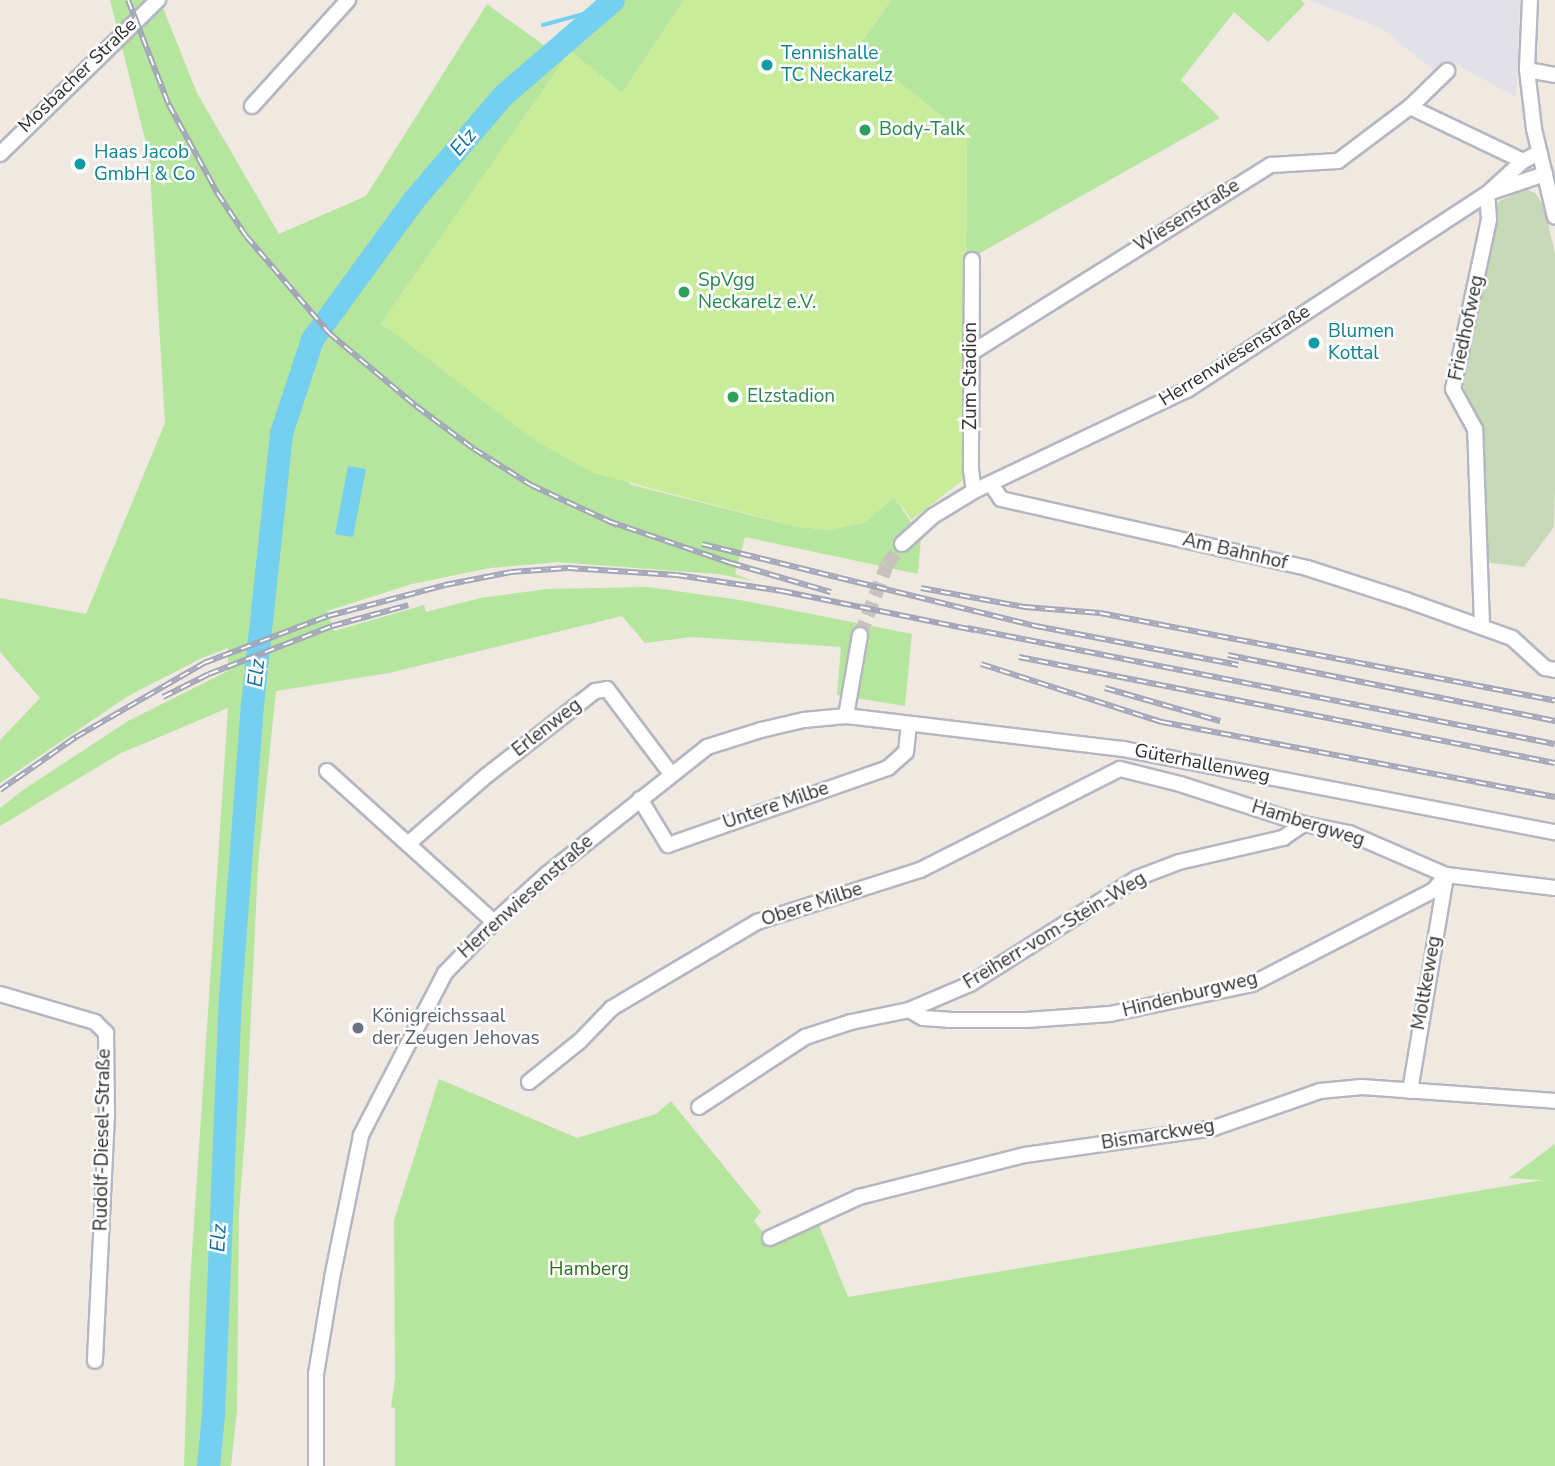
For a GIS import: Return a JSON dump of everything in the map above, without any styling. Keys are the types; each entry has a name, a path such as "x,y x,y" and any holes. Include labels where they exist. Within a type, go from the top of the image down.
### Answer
{"street":[{"name":"Mosbacher Straße","path":"0,154 158,0"},
{"path":"252,106 348,0"},
{"path":"1530,0 1527,70 1539,152 1549,183 1555,218"},
{"path":"1527,70 1555,75"},
{"name":"Wiesenstraße","path":"971,353 1271,164 1338,161 1410,107 1447,71"},
{"path":"1410,107 1524,161"},
{"name":"Herrenwiesenstraße","path":"902,544 933,516 974,491 1187,390 1487,194 1524,161 1539,152"},
{"name":"Herrenwiesenstraße","path":"1487,194 1549,183"},
{"name":"Friedhofweg","path":"1482,625 1475,429 1453,389 1489,220 1487,194"},
{"name":"Zum Stadion","path":"972,260 971,470 974,491"},
{"name":"Am Bahnhof","path":"991,484 1001,499 1307,568 1482,625 1512,638 1545,668 1555,670"},
{"path":"846,716 860,635"},
{"name":"Erlenweg","path":"409,843 486,776 595,691 607,689 671,774"},
{"name":"Herrenwiesenstraße","path":"316,1466 316,1374 361,1135 445,973 494,922 640,799 707,747 729,738 804,720 846,716"},
{"name":"Güterhallenweg","path":"846,716 1123,749 1555,832"},
{"name":"Untere Milbe","path":"640,799 668,845 888,768 906,752 909,725"},
{"path":"1120,769 1123,749"},
{"name":"Hambergweg","path":"1120,769 1180,784 1304,824 1349,833 1446,875 1555,888"},
{"name":"Obere Milbe","path":"528,1082 580,1041 612,1008 757,922 920,870 1120,769"},
{"path":"327,771 494,922"},
{"name":"Freiherr-vom-Stein-Weg","path":"699,1107 805,1037 851,1022 909,1010 971,984 1137,878 1180,862 1283,838 1304,824"},
{"name":"Hindenburgweg","path":"909,1010 923,1018 948,1020 1027,1020 1110,1014 1252,984 1434,890 1446,875"},
{"name":"Moltkeweg","path":"1410,1091 1446,875"},
{"name":"Rudolf-Diesel-Straße","path":"0,994 95,1022 106,1033 107,1114 95,1361"},
{"name":"Bismarckweg","path":"770,1237 859,1197 1025,1155 1214,1128 1320,1091 1363,1087 1555,1101"}],"shaded area":[{"path":"1309,0 1520,0 1516,97 1450,61 1437,73 1381,28"}],"green space":[{"path":"110,0 160,0 197,93 279,234 366,196 487,4 564,60 381,324 632,485 794,526 828,530 865,522 894,497 921,537 918,574 745,537 735,574 754,581 718,574 557,562 490,568 412,584 327,611 334,631 424,605 426,612 480,598 547,589 648,587 740,600 912,634 905,706 837,695 841,647 691,637 645,643 622,616 389,673 276,691 258,865 239,1213 237,1410 231,1466 184,1466 190,1284 228,708 119,754 0,826 0,808 23,790 128,721 228,671 228,648 202,658 128,696 0,783 0,740 40,698 0,652 0,598 86,614 165,423 149,155"},
{"path":"606,0 684,0 622,93 570,51"},
{"name":"SpVgg Neckarelz e.V.","path":"684,0 891,0 857,49 967,136 964,479 912,520 894,497 865,522 829,530 794,526 593,473 534,440 381,323 570,51 622,93"},
{"path":"891,0 1301,0 1305,4 1268,42 1234,12 1181,80 1220,118 966,261 967,136 857,49"},
{"path":"1524,189 1535,193 1544,206 1555,254 1555,486 1554,527 1524,567 1485,562 1479,425 1460,378 1486,273 1496,203"},
{"name":"Hamberg","path":"439,1079 577,1138 656,1114 671,1101 761,1212 754,1221 765,1234 813,1210 848,1297 1543,1180 1509,1178 1555,1144 1555,1466 395,1466 395,1408 391,1407 395,1379 394,1220"}],"water":[{"path":"348,466 366,469 353,537 335,534"}],"waterway":[{"name":"Elz","path":"208,1466 213,1415 230,996 252,705 281,433 312,339 415,198 503,95 613,0"},
{"path":"543,25 602,9"}],"tunnel":[{"path":"860,635 887,565 902,544"}],"railway":[{"path":"128,0 169,105 218,194 246,236 329,333 416,406 474,449 531,485 617,525"},
{"path":"608,521 731,563 831,592"},
{"path":"702,544 1036,626 1238,665"},
{"path":"0,790 76,737 204,663 328,616 445,585 511,572 568,568 677,575 782,591 974,630"},
{"path":"921,588 1025,607 1100,613 1555,701"},
{"path":"163,697 209,674 332,626 408,605"},
{"path":"967,628 1555,744"},
{"path":"1228,655 1555,721"},
{"path":"1019,657 1555,763"},
{"path":"981,664 1162,722 1555,797"},
{"path":"1105,688 1220,721"}],"place":[{"name":"Tennishalle TC Neckarelz","path":"767,65"},
{"name":"Body-Talk","path":"865,130"},
{"name":"Haas Jacob GmbH & Co","path":"80,164"},
{"name":"SpVgg Neckarelz e.V.","path":"684,292"},
{"name":"Blumen Kottal","path":"1314,343"},
{"name":"Elzstadion","path":"733,397"},
{"name":"Königreichssaal der Zeugen Jehovas","path":"358,1028"}]}
